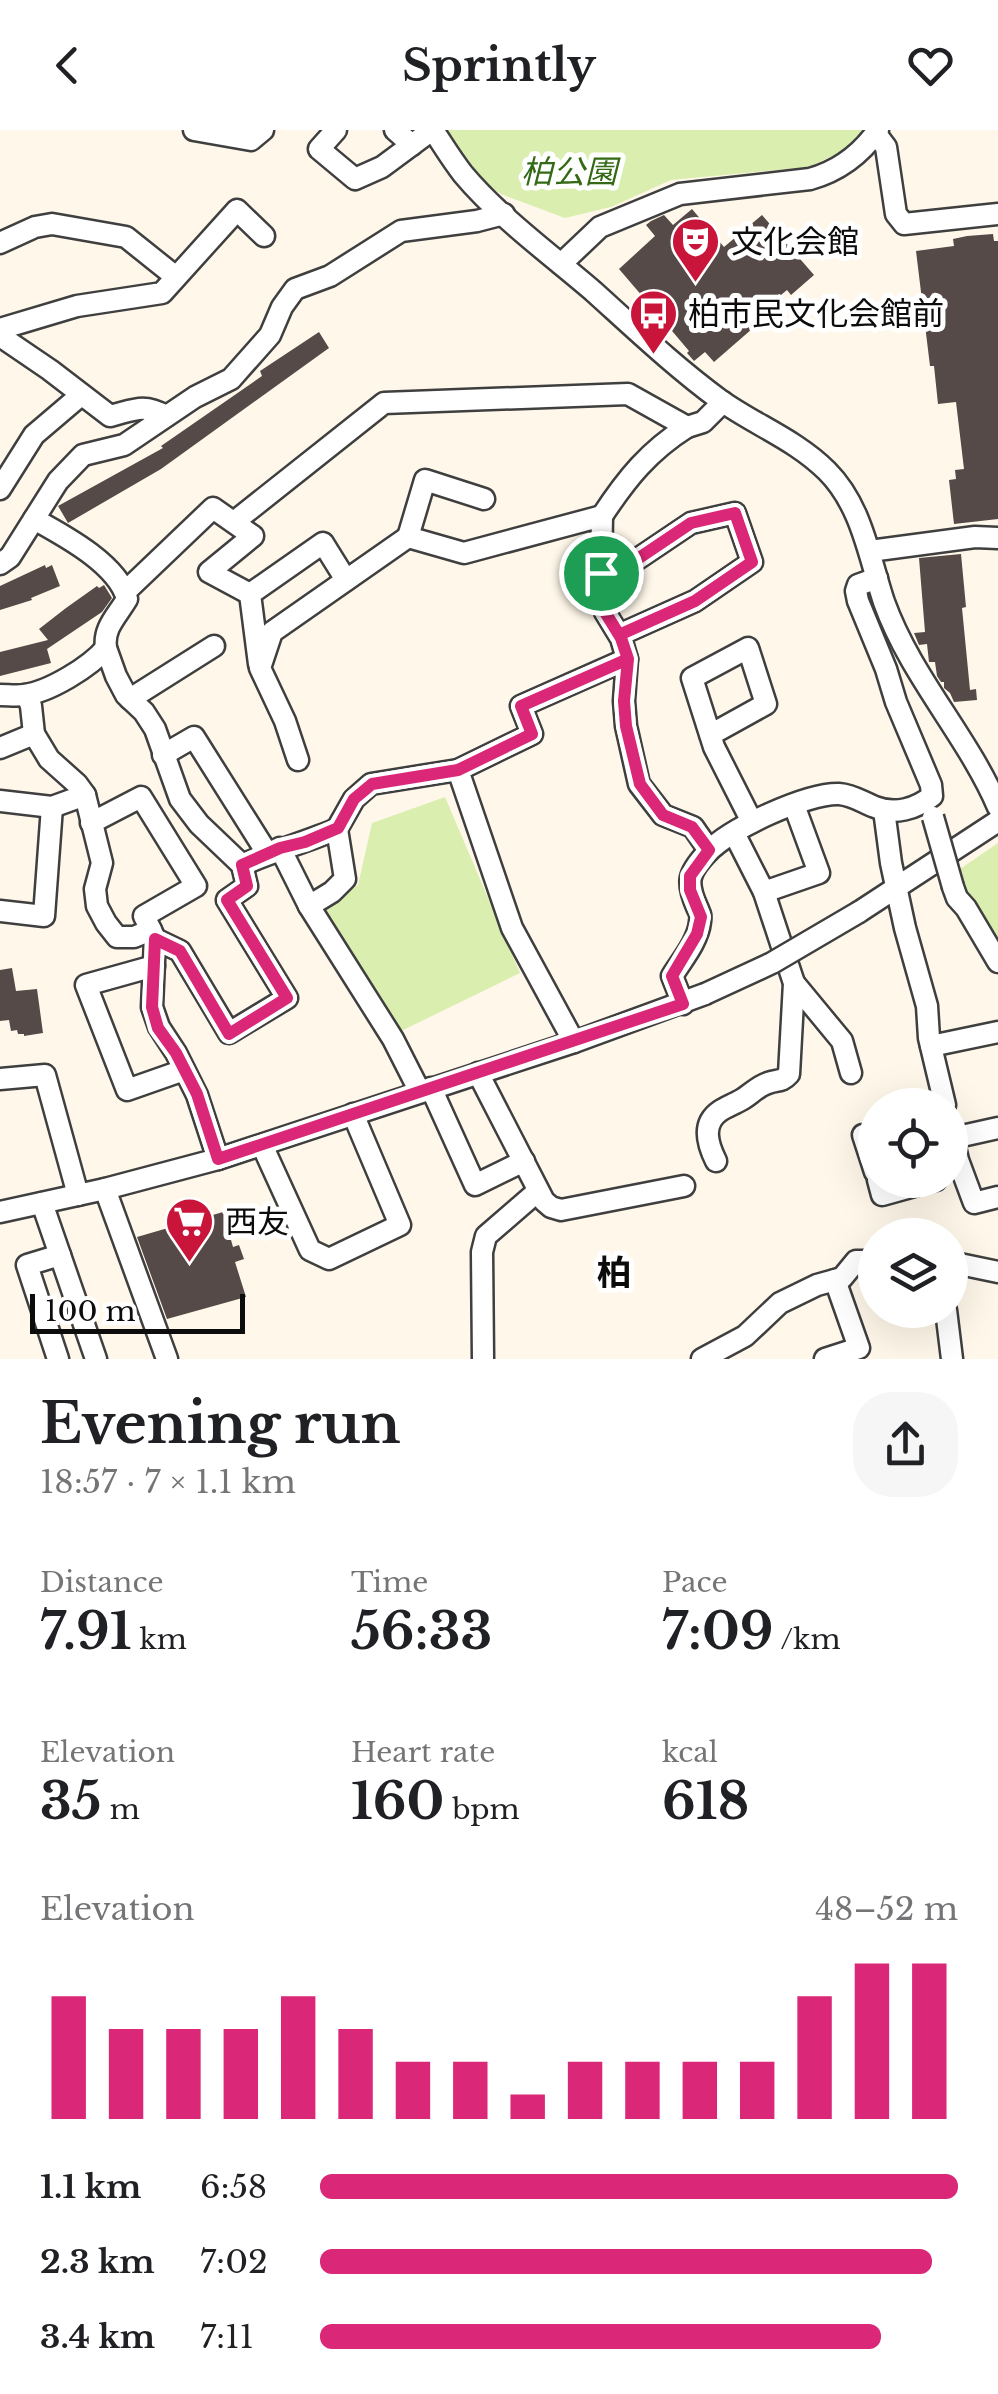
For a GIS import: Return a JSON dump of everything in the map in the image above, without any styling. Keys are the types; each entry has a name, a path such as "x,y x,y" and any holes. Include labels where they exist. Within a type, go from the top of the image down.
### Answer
{"street":[{"path":"194,130 252,140 264,130"},
{"path":"336,130 320,149 355,179 382,167 432,130 463,174 561,264 723,402 785,438 827,471 849,500 909,659 979,769 998,808"},
{"path":"395,130 412,144"},
{"path":"561,264 600,227 680,194 810,180 848,162 877,132 886,147 896,214 904,224 998,214"},
{"path":"0,333 77,306 162,293 237,210 264,236"},
{"path":"0,564 10,557 58,480 84,455 124,445 195,397 231,379 270,335 295,289 330,276 401,231 504,214"},
{"path":"0,243 35,227 52,224 126,237 176,277"},
{"path":"0,333 110,416 153,408 166,416"},
{"path":"234,522 384,403 628,394 688,427"},
{"path":"0,489 34,436 81,395"},
{"path":"709,850 692,827 663,815 640,784 626,726 628,659 605,612 602,516 660,444 704,422 723,402"},
{"path":"260,668 272,632 408,537 426,480 484,499"},
{"path":"126,592 213,508 254,536 209,572 250,594"},
{"path":"601,573 639,558 691,523 735,513 752,562 695,601 619,635"},
{"path":"408,537 464,553 602,516"},
{"path":"26,696 34,734 49,759 86,795 102,863 95,888 97,906 106,924 117,936 153,935 180,951 229,1034 287,998 227,900 247,886 242,865 199,824 180,799 154,729 116,676 104,637 127,599 126,592 76,542 34,519"},
{"path":"870,551 975,537 998,538"},
{"path":"250,594 323,543 346,580"},
{"path":"877,578 858,585 858,601 931,785 932,806 957,898 998,962"},
{"path":"250,594 260,668 298,760"},
{"path":"130,699 214,646"},
{"path":"0,695 26,696 76,674 106,648"},
{"path":"309,906 345,879 338,828 354,799 372,784 458,770 532,734 521,706 628,659"},
{"path":"0,748 34,734"},
{"path":"710,735 794,983 842,1042 851,1074"},
{"path":"163,756 194,737 274,851 425,1090 475,1185 524,1161"},
{"path":"458,770 512,928 574,1042"},
{"path":"683,1004 672,976 697,934 701,917 690,890 690,876 709,850 743,827 828,794 854,796 884,810 932,806"},
{"path":"0,801 52,807 86,795"},
{"path":"90,823 142,796 196,886 144,916 153,935 152,1007 158,1028 197,1094 218,1159"},
{"path":"764,892 818,874 794,805"},
{"path":"0,911 44,916 52,807"},
{"path":"884,810 896,888 926,1006 941,1088"},
{"path":"0,1212 218,1159 683,1004 772,963 998,822"},
{"path":"242,865 338,828"},
{"path":"154,966 86,985 127,1090 184,1070"},
{"path":"716,1161 708,1145 710,1122 719,1112 766,1083 784,1080 789,1074 794,983"},
{"path":"931,1046 998,1032"},
{"path":"478,1073 538,1191 551,1208 561,1210 684,1186"},
{"path":"0,1079 45,1074 78,1195"},
{"path":"262,1145 310,1250 328,1259 400,1224 353,1114"},
{"path":"968,1131 998,1128"},
{"path":"106,1189 167,1359"},
{"path":"483,1359 482,1252 486,1236 538,1191"},
{"path":"968,1193 974,1202 998,1197"},
{"path":"42,1203 92,1358"},
{"path":"58,1359 27,1265 60,1254"},
{"path":"702,1359 745,1336 780,1304 816,1285 842,1278 858,1261"},
{"path":"968,1266 998,1272"},
{"path":"825,1359 859,1348 836,1280"},
{"path":"948,1328 952,1359"}],"green space":[{"name":"柏公園","path":"442,130 864,130 840,152 809,167 671,180 611,207 565,218 501,194 481,180"},
{"path":"445,797 520,973 393,1035 321,912 358,885 372,823"},
{"path":"998,843 998,953 964,900 957,871"}],"building":[{"path":"692,209 724,247 762,215 814,275 791,295 787,290 779,294 754,315 760,322 714,362 705,352 694,361 667,325 657,318 662,313 619,269 655,236 646,225 664,215 673,225"},
{"path":"993,234 994,241 998,241 998,519 954,524 949,480 956,479 955,470 964,469 956,402 938,404 916,251 954,246 953,239"},
{"path":"319,332 329,348 161,469 68,523 58,506 163,448 262,376 260,371"},
{"path":"961,554 970,690 976,689 977,700 954,702 937,676 935,662 929,662 927,644 919,645 914,633 925,632 919,558"},
{"path":"52,565 60,586 0,610 0,586"},
{"path":"104,585 112,598 102,612 47,649 51,663 0,676 0,652 48,640 39,629 97,586"},
{"path":"12,968 16,991 37,989 43,1033 24,1036 17,1030 11,1031 9,1020 0,1021 0,970"},
{"path":"223,1212 233,1247 239,1245 244,1259 235,1262 246,1297 167,1319 137,1237"}],"place":[{"name":"文化会館","path":"696,284"},
{"name":"柏市民文化会館前","path":"653,356"},
{"name":"西友","path":"190,1264"}],"district":[{"name":"柏","path":"614,1272"}],"route":[{"path":"601,573 605,612 628,659 521,706 532,734 458,770 372,784 354,799 338,828 242,865 247,886 227,900 287,998 229,1034 180,951 155,939 152,1007 158,1028 197,1094 218,1159 683,1004 672,976 697,934 701,917 690,890 690,876 709,850 692,827 663,815 640,784 626,726 628,659 619,635 695,601 752,562 735,513 691,523 639,558 601,573"}]}
